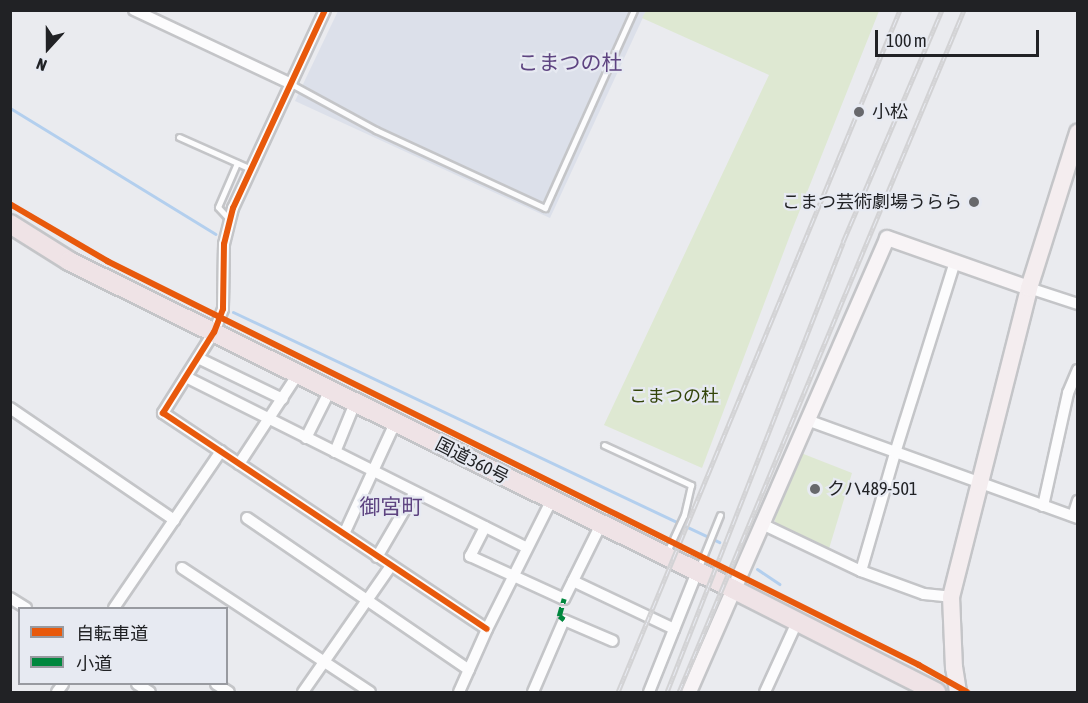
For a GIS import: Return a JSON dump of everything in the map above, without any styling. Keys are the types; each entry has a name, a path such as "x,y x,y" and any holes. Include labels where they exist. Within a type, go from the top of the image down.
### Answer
{"highway":[{"name":"国道360号","path":"10,224 69,261 733,589 936,693"}],"main road":[{"path":"958,693 954,668 951,597 978,482 1029,288 1077,133"}],"street":[{"path":"134,10 291,84"},
{"path":"325,10 229,220 223,258 223,309 214,332 163,413 487,629"},
{"path":"689,693 887,238 1077,304"},
{"path":"861,571 895,453 956,262"},
{"path":"198,358 282,399"},
{"path":"1043,506 1068,393 1077,370"},
{"path":"240,464 298,374"},
{"path":"186,377 527,548"},
{"path":"306,438 330,390"},
{"path":"335,452 355,403"},
{"path":"10,408 174,520"},
{"path":"807,420 1075,517 1077,501"},
{"path":"344,534 395,423"},
{"path":"115,607 221,451"},
{"path":"377,557 415,492"},
{"path":"459,693 487,629 551,501"},
{"path":"248,518 469,670"},
{"path":"485,527 470,556 564,599 601,524"},
{"path":"762,524 861,571 924,594 951,597"},
{"path":"303,693 391,566"},
{"path":"182,568 370,693"},
{"path":"649,693 697,572"},
{"path":"573,581 674,629"},
{"path":"10,598 23,607"},
{"path":"533,693 564,620 613,641"},
{"path":"765,693 797,622"}],"lane":[{"path":"291,84 376,130 545,208 634,10"},
{"path":"179,136 251,170"},
{"path":"229,220 218,207 237,163"},
{"path":"604,446 691,485 684,515 665,556"},
{"path":"697,572 720,515"}],"shaded area":[{"path":"338,11 646,11 550,218 295,101"}],"green space":[{"name":"こまつの杜","path":"646,11 879,11 792,230 702,468 604,425 769,75 642,18"},
{"path":"801,453 852,473 828,552 777,526 774,519"}],"waterway":[{"path":"10,108 216,234"},
{"path":"233,312 719,542"},
{"path":"757,569 779,584"}],"railway":[{"path":"618,692 900,10"},
{"path":"667,692 843,242 942,10"},
{"path":"679,692 964,10"}],"marked path":[{"path":"564,599 559,616 564,620"}],"cycle path":[{"path":"325,10 233,208 224,244 223,309 214,332 163,413 487,629"},
{"path":"10,204 107,261 919,665 967,692"}],"place":[{"name":"小松","path":"859,112"},
{"name":"こまつ芸術劇場うらら","path":"974,202"},
{"name":"クハ489-501","path":"815,489"}],"district":[{"name":"こまつの杜","path":"570,62"},
{"name":"御宮町","path":"391,506"}]}
